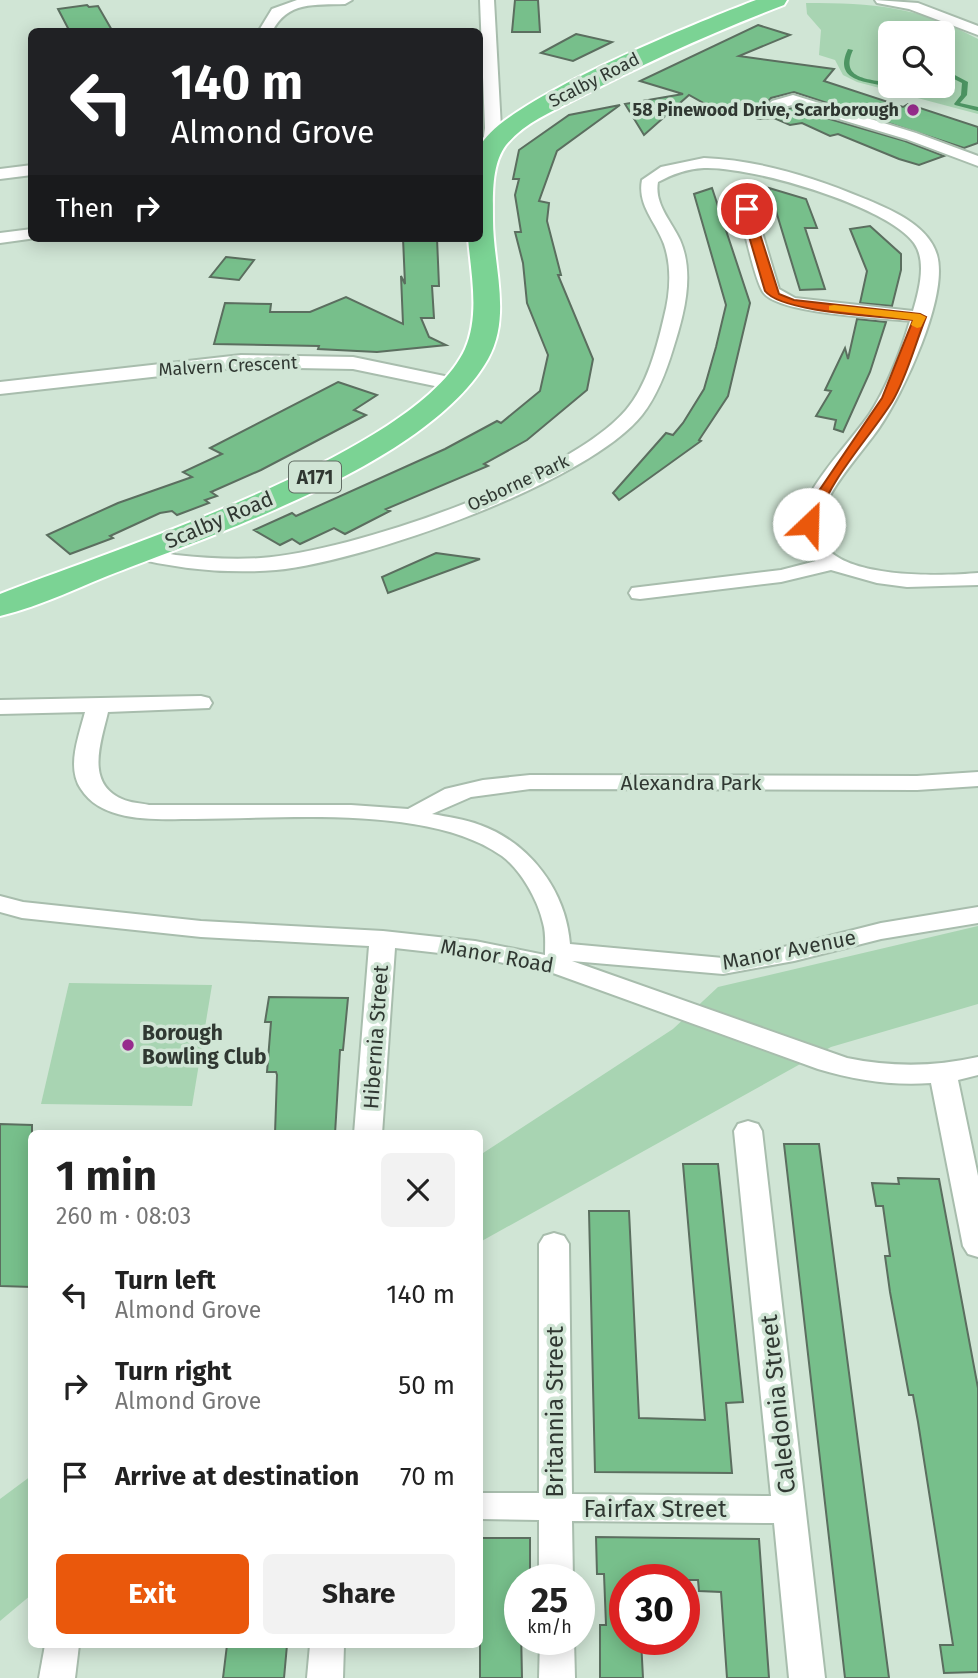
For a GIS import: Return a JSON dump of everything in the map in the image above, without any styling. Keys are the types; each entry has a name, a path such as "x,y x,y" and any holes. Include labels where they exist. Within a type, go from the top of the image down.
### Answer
{"highway":[{"name":"Scalby Road","path":"483,173 490,152 509,128 547,104 693,32 776,0"},
{"name":"Scalby Road","path":"0,606 203,528 330,470 412,424 454,384 477,352 485,325 482,242"}],"street":[{"path":"267,28 276,12 294,5 309,1 345,0"},
{"path":"487,0 493,128 490,152"},
{"path":"882,0 900,1 978,31"},
{"path":"777,104 793,100 911,136 978,161"},
{"name":"Osborne Park","path":"136,553 161,560 255,564 328,556 404,531 525,484 561,466 631,417 656,372 669,335 679,289 674,248 649,190 650,180 660,173 698,164 748,167 864,203 885,214 912,232 928,253 930,276 920,317"},
{"path":"0,174 28,170"},
{"path":"747,209 771,291 775,296 792,303 920,317 888,398 814,507 809,524 810,538 819,551 834,563 863,574 898,581 937,583 978,579"},
{"path":"0,238 28,234"},
{"name":"Malvern Crescent","path":"0,388 241,361 353,363 454,384"},
{"path":"640,593 781,576 834,563"},
{"path":"0,707 201,703"},
{"path":"98,705 85,762 91,787 114,805 149,812 351,812 413,817 472,830 512,852 540,884 556,923 558,959"},
{"name":"Alexandra Park","path":"413,817 429,803 470,787 530,782 917,783 978,779"},
{"name":"Manor Road","path":"0,904 22,910 201,929 383,939 558,959 708,1021 864,1073 943,1075 978,1066"},
{"name":"Manor Avenue","path":"558,959 723,966 794,953 881,932 978,915"},
{"name":"Hibernia Street","path":"368,1130 383,939"},
{"path":"943,1075 978,1246"},
{"name":"Caledonia Street","path":"748,1131 807,1678"},
{"name":"Britannia Street","path":"554,1244 556,1564"},
{"name":"Fairfax Street","path":"483,1506 789,1510"},
{"path":"57,1678 62,1648"},
{"path":"325,1678 327,1648"},
{"path":"557,1655 557,1678"}],"green space":[{"path":"806,3 874,6 915,13 940,21 878,21 878,88 843,75 835,60 819,55 821,30 807,14"},
{"path":"955,28 978,39 978,114 918,98 955,98"},
{"path":"978,926 978,1004 831,1047 483,1240 483,1153 673,1029 718,987"},
{"name":"Borough Bowling Club","path":"69,983 212,985 192,1106 41,1104"},
{"path":"28,1478 28,1598 0,1621 0,1499"}],"building":[{"path":"515,0 538,0 540,32 512,32"},
{"path":"98,6 111,28 68,28 58,9"},
{"path":"758,25 790,35 739,56 834,69 824,81 903,107 908,104 978,127 978,143 964,148 794,92 771,98 766,104 776,111 792,108 905,141 944,156 919,165 838,134 830,136 802,123 790,125 774,118 758,119 742,111 725,115 689,95 644,135 625,104 683,94 640,81"},
{"path":"576,34 612,42 573,61 541,53"},
{"path":"620,105 557,151 539,201 549,203 547,221 561,275 558,275 593,359 587,390 527,440 484,464 488,466 386,509 390,511 345,534 334,528 300,544 292,539 280,545 254,530 292,513 296,516 445,449 497,421 501,423 540,391 548,355 527,303 523,263 515,232 521,232 515,195 519,179 513,179 519,150 569,115"},
{"path":"712,188 750,303 728,396 699,440 701,441 619,500 613,493 666,433 673,435 704,389 726,305 694,194"},
{"path":"769,188 806,199 817,228 805,228 825,289 800,290"},
{"path":"870,226 901,254 901,270 892,306 860,303 867,271 850,229"},
{"path":"403,242 437,242 439,286 432,286 434,318 421,318 429,337 446,345 377,352 318,349 319,346 214,344 225,303 271,304 270,312 310,312 346,297 403,324 401,276 405,284"},
{"path":"226,257 254,260 239,280 210,277"},
{"path":"857,319 886,322 870,372 843,432 834,429 836,420 816,416 831,391 825,390 845,348 848,359"},
{"path":"338,382 377,395 354,410 366,415 261,470 211,492 217,496 205,500 209,503 177,515 172,511 160,513 110,536 113,538 70,554 47,535 118,503 192,477 183,472 222,454 210,448"},
{"path":"436,553 480,559 388,593 382,577"},
{"path":"269,997 348,998 343,1050 340,1050 335,1130 275,1130 277,1075 276,1072 267,1072 271,1022 265,1022"},
{"path":"0,1124 32,1125 32,1130 28,1130 28,1287 0,1286"},
{"path":"784,1144 819,1144 889,1678 845,1678"},
{"path":"683,1164 718,1164 743,1402 726,1403 732,1473 595,1472 589,1211 629,1211 639,1418 705,1420"},
{"path":"898,1178 939,1179 978,1388 978,1672 944,1673 940,1645 953,1645 918,1422 913,1395 909,1395 890,1292 885,1256 890,1256 883,1206 876,1206 872,1183 899,1184"},
{"path":"596,1537 759,1539 769,1678 727,1678 721,1592 700,1591 700,1564 609,1564 609,1655 642,1655 643,1678 600,1678 600,1625 606,1625 604,1574 597,1574"},
{"path":"483,1538 530,1538 530,1564 504,1564 504,1655 522,1655 522,1678 480,1678 480,1648 483,1648"},
{"path":"227,1648 287,1648 284,1678 223,1678"}],"waterway":[{"path":"850,50 846,59 847,70 854,77 878,82"},
{"path":"955,77 965,82 964,95 957,104 978,109"}],"slow traffic":[{"path":"834,308 920,317 917,325"}],"place":[{"name":"58 Pinewood Drive, Scarborough","path":"913,110"},
{"name":"Borough Bowling Club","path":"128,1045"}],"route":[{"path":"747,209 771,291 775,296 792,303 920,317 888,398 814,507 809,524"}]}
